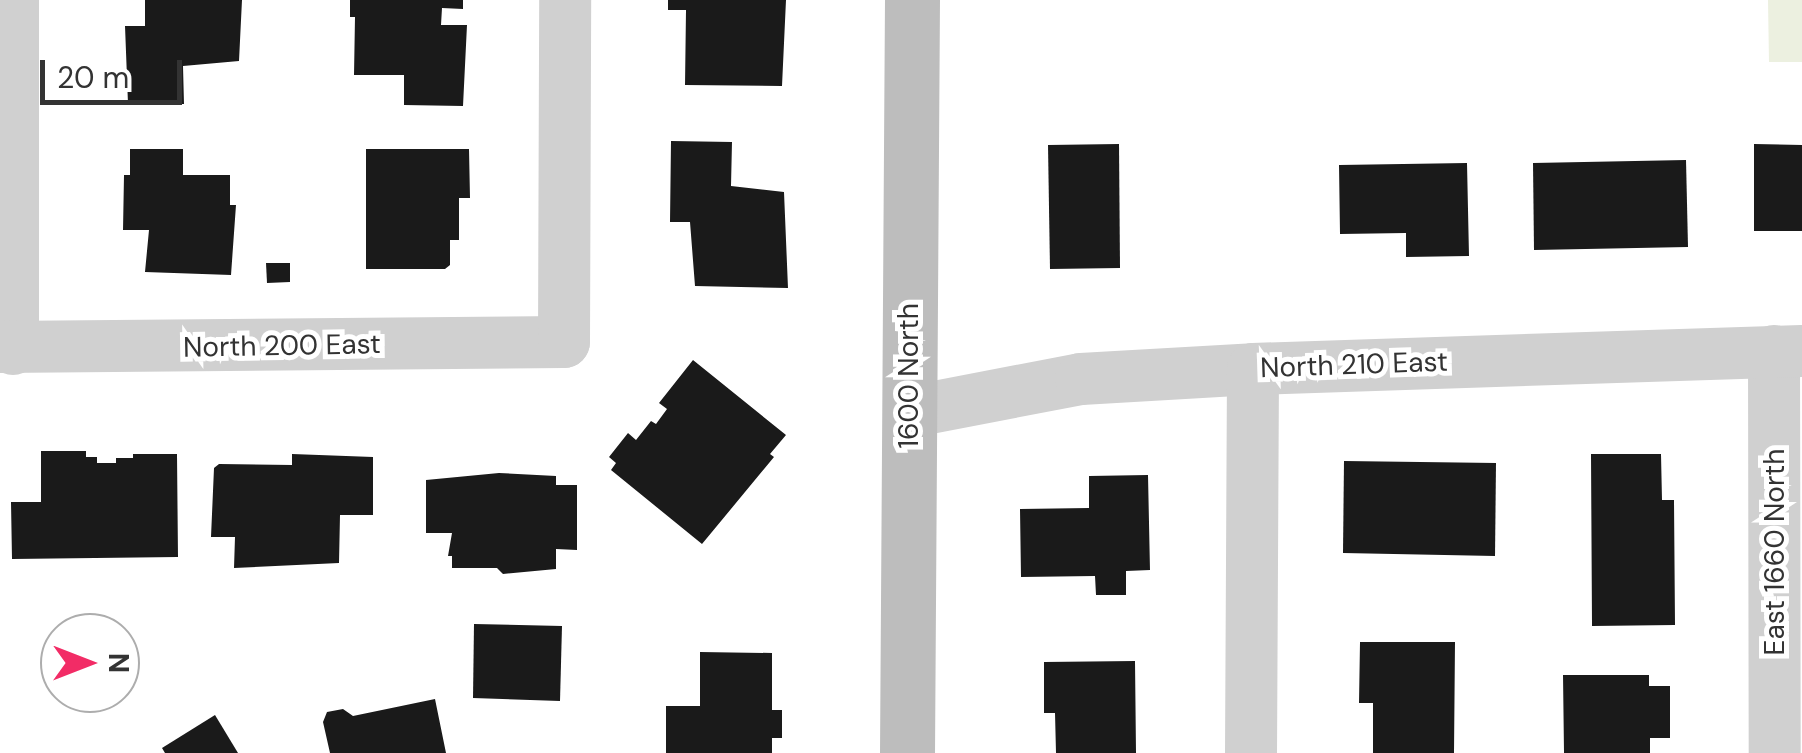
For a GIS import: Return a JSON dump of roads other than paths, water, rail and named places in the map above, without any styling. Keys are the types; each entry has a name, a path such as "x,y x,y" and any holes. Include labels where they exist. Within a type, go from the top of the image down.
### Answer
{"main road":[{"name":"1600 North","path":"908,753 912,0"}],"street":[{"path":"6,348 13,0"},
{"name":"North 200 East","path":"6,348 564,342 565,0"},
{"name":"North 210 East","path":"909,412 1081,379 1253,369 1788,351"},
{"name":"East 1660 North","path":"1775,753 1788,351"},
{"path":"1251,753 1253,369"}]}
